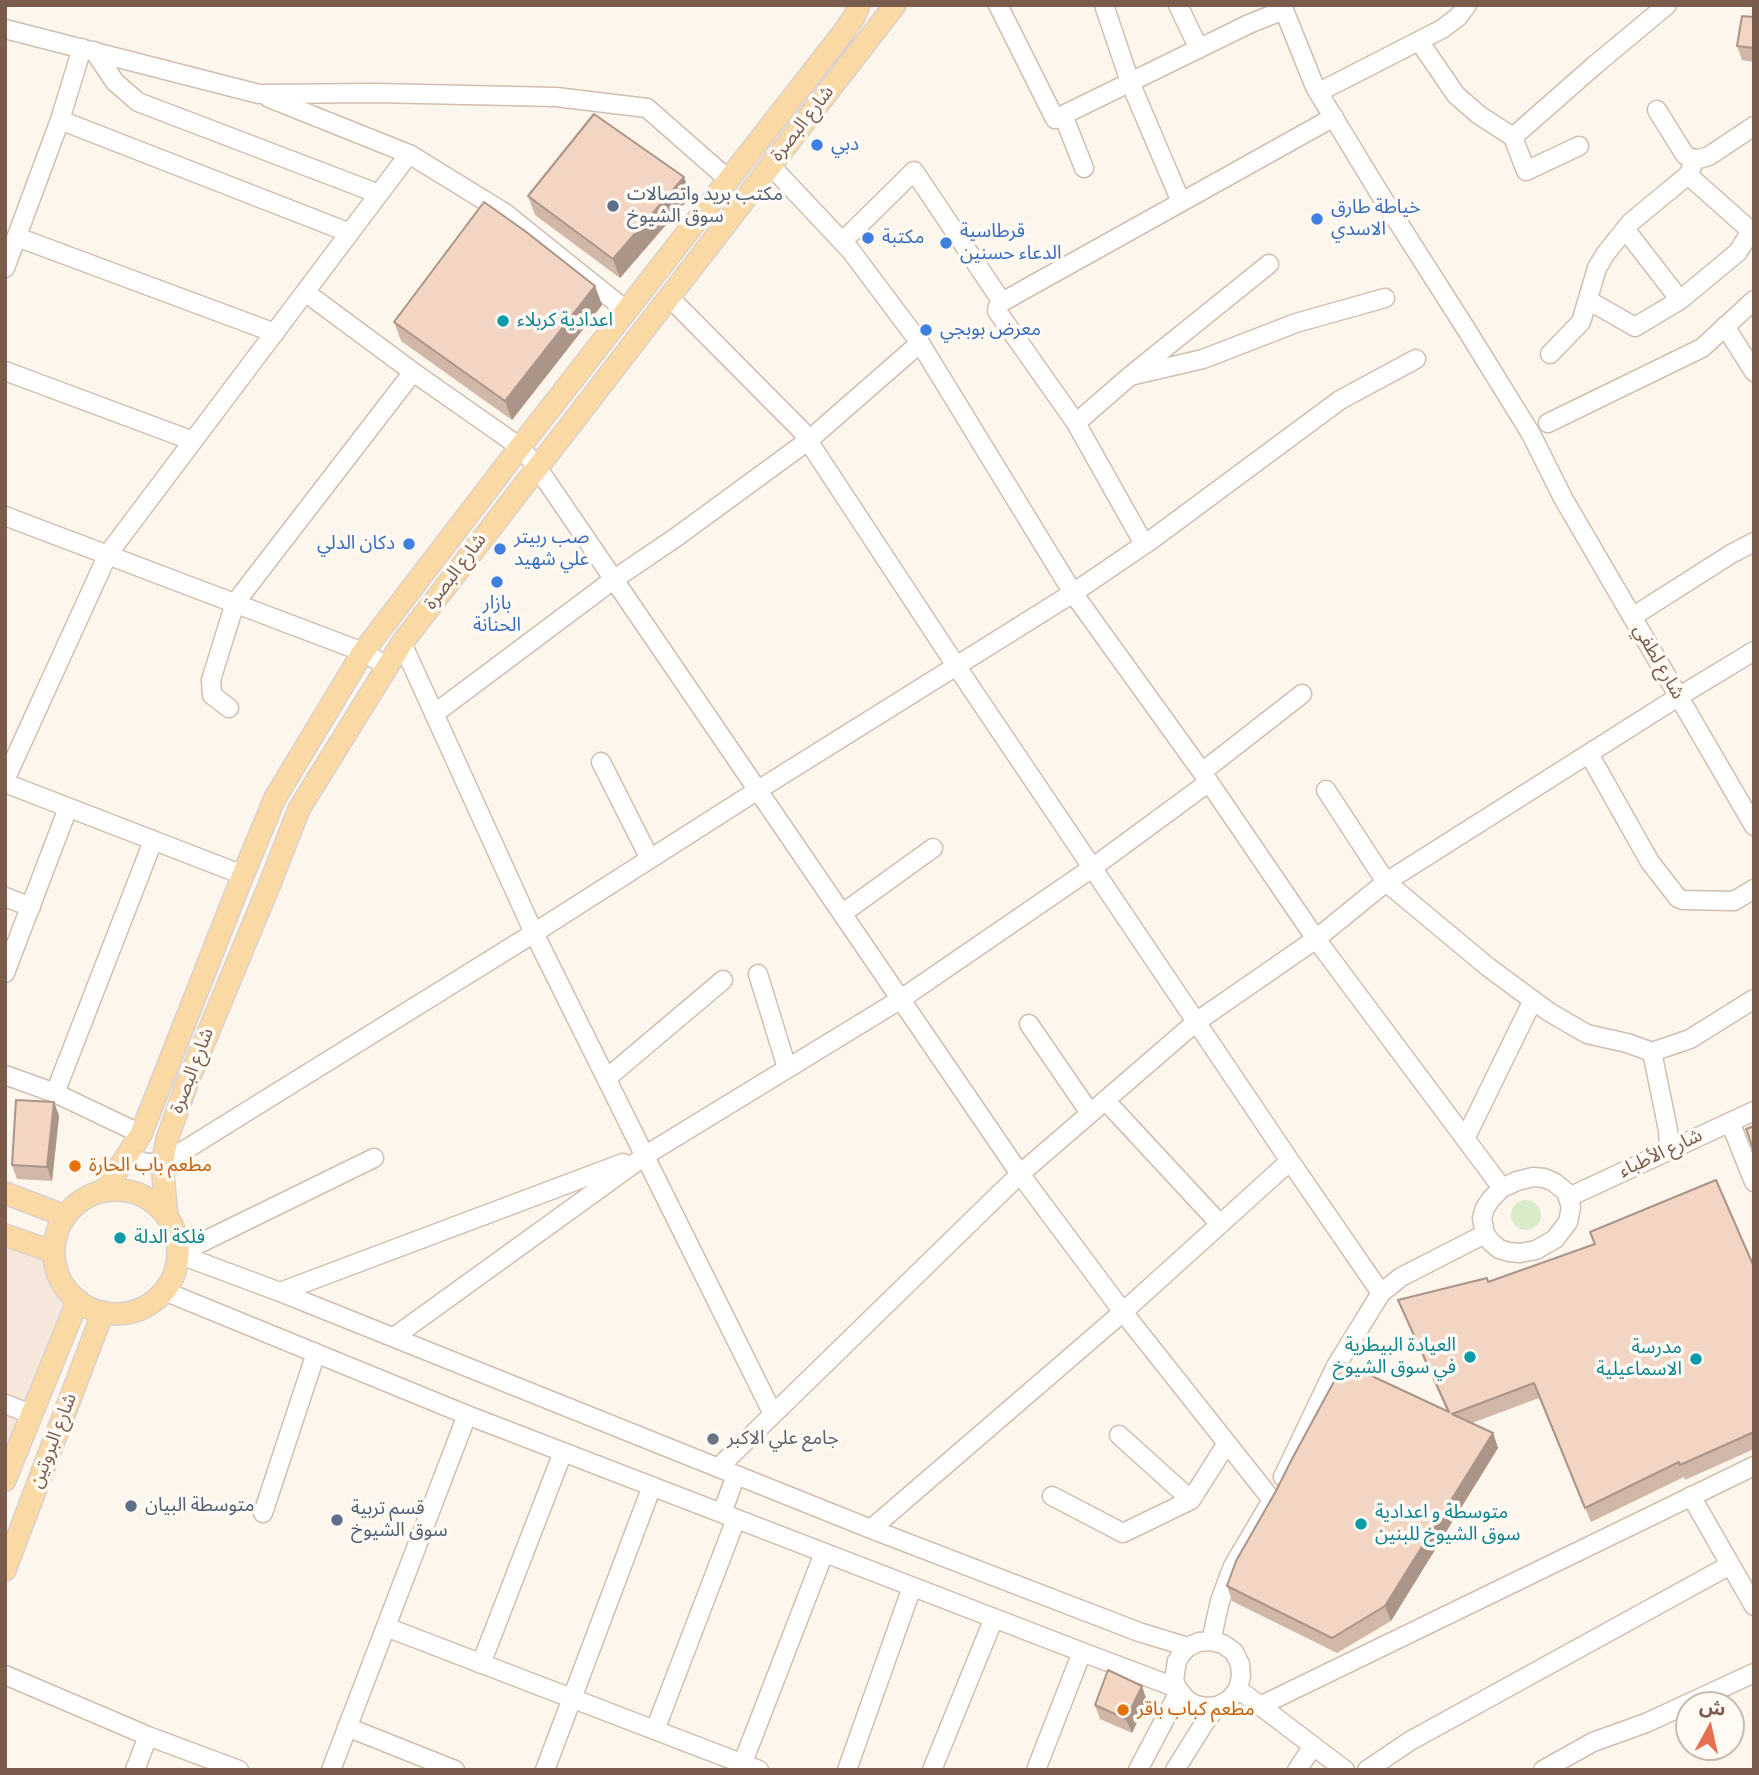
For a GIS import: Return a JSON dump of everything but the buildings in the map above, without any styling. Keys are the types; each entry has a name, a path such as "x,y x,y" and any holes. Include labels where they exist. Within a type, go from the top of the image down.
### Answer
{"main road":[{"name":"شارع البصرة","path":"104,1191 141,1134 275,798 363,652 843,33 859,5"},
{"name":"شارع البصرة","path":"167,1216 163,1187 167,1139 299,809 402,643 895,5"},
{"path":"122,1190 139,1194 154,1203 167,1216 176,1234 178,1254 174,1274 164,1291 152,1302 136,1310 120,1313 90,1308 65,1287 57,1270 54,1252 57,1233 65,1216 76,1204 104,1191 122,1190"},
{"path":"5,1193 65,1216"},
{"path":"5,1235 54,1252"},
{"name":"شارع البروتين","path":"5,1480 78,1300"},
{"name":"شارع البروتين","path":"5,1570 103,1312"}],"street":[{"path":"998,5 1055,119 1283,8"},
{"path":"1104,5 1130,82 1181,202"},
{"path":"1178,5 1199,48"},
{"path":"1319,92 1442,29 1458,17 1466,5"},
{"path":"1513,137 1667,5"},
{"name":"شارع لطفي","path":"1283,8 1319,92 1531,434 1563,498 1754,826"},
{"path":"5,29 259,94 409,154 505,213 627,311"},
{"path":"1419,41 1456,95 1479,115 1513,137 1526,171 1579,146"},
{"path":"5,268 88,50"},
{"path":"88,50 115,82 138,102 379,194"},
{"path":"259,94 376,93 556,97 647,108 729,180"},
{"path":"1588,300 1635,327 1681,300 1738,252 1753,232 1692,167 1657,110"},
{"path":"1063,115 1084,168"},
{"path":"1144,544 1076,423 997,311 1002,302 1334,117"},
{"path":"60,120 350,233"},
{"path":"1550,355 1581,322 1597,268 1631,222 1692,167 1754,126"},
{"path":"243,875 5,782 108,554 409,154"},
{"path":"771,166 851,251 920,343 1073,593 1205,777 1316,939 1502,1188"},
{"path":"842,242 914,172 1002,302"},
{"path":"1625,229 1681,300"},
{"path":"17,237 275,332"},
{"path":"1076,423 1269,264"},
{"path":"306,292 520,447 537,467 1020,1174 1123,1312 1272,1500"},
{"path":"670,298 802,430 957,667 1381,1293"},
{"path":"1130,376 1203,359 1296,323 1385,298"},
{"path":"1548,423 1702,348 1754,300"},
{"path":"1725,326 1754,372"},
{"path":"435,714 613,580 808,440 920,343"},
{"path":"126,1158 164,1163 1073,593 1340,400 1416,359"},
{"path":"5,371 193,441"},
{"path":"229,708 212,695 211,680 235,603 413,372"},
{"path":"5,516 363,652 387,666"},
{"path":"1632,617 1754,542"},
{"path":"402,643 534,933 773,1414"},
{"path":"718,1468 1020,1174 1196,1022 1316,939 1387,882 1678,697 1754,652"},
{"path":"394,1337 646,1155 901,999 1092,868 1302,694"},
{"path":"1589,754 1650,862 1678,898 1734,901 1754,889"},
{"path":"601,762 650,859"},
{"path":"1326,790 1387,882 1488,967 1549,1012 1587,1034 1652,1052 1690,1039 1754,999"},
{"path":"5,973 68,808"},
{"path":"55,1093 153,841"},
{"path":"843,913 933,848"},
{"path":"5,897 31,907"},
{"path":"758,974 787,1068"},
{"path":"607,1078 723,981"},
{"path":"1465,1139 1533,1000"},
{"path":"1029,1024 1090,1114"},
{"path":"1652,1052 1668,1130 1669,1150"},
{"path":"5,1075 55,1093 141,1134"},
{"path":"1105,1100 1220,1224"},
{"name":"شارع الأطباء","path":"1569,1197 1754,1111"},
{"path":"1730,1122 1754,1182"},
{"path":"280,1292 646,1155"},
{"path":"178,1254 374,1158"},
{"path":"871,1530 1123,1312 1290,1161"},
{"path":"1539,1178 1549,1180 1559,1184 1569,1197 1571,1207 1568,1222 1555,1239 1541,1248 1509,1252 1494,1246 1485,1234 1482,1218 1490,1199 1502,1188 1517,1181 1539,1178"},
{"path":"1211,1641 1220,1601 1233,1566 1272,1500 1336,1366 1381,1293 1401,1277 1485,1234"},
{"path":"178,1254 394,1337 871,1530 1139,1632 1188,1647"},
{"path":"164,1291 467,1415 1178,1690"},
{"path":"263,1513 316,1353"},
{"path":"5,1404 31,1414"},
{"path":"331,1770 467,1415"},
{"path":"1119,1435 1191,1500"},
{"path":"1052,1496 1123,1533 1191,1500 1227,1443"},
{"path":"481,1664 563,1452"},
{"path":"1260,1706 1754,1466"},
{"path":"655,1730 729,1516 736,1475"},
{"path":"545,1770 652,1486"},
{"path":"1691,1496 1754,1606"},
{"path":"386,1627 747,1768 824,1553"},
{"path":"1367,1770 1422,1734 1730,1565"},
{"path":"847,1770 912,1587"},
{"path":"932,1770 994,1618"},
{"path":"1175,1770 1205,1722 1218,1706 1230,1699 1238,1689 1241,1676 1240,1664 1234,1652 1223,1644 1199,1642 1181,1653 1174,1670 1174,1679 1178,1690 1187,1700 1196,1705 1218,1706"},
{"path":"1036,1770 1082,1652"},
{"path":"1544,1770 1594,1742 1646,1723 1754,1673"},
{"path":"5,1675 148,1736 239,1770"},
{"path":"1238,1689 1345,1770"},
{"path":"1138,1770 1178,1690"},
{"path":"347,1727 455,1770"},
{"path":"135,1770 148,1736"},
{"path":"1297,1770 1313,1746"}],"shaded area":[{"path":"5,1234 54,1252 78,1300 5,1485"}],"green space":[{"path":"1526,1200 1537,1204 1541,1215 1537,1226 1526,1230 1515,1226 1511,1215 1515,1204"}],"place":[{"name":"دبي","path":"817,145"},
{"name":"مكتب بريد واتصالات سوق الشيوخ","path":"613,206"},
{"name":"خياطة طارق الاسدي","path":"1317,219"},
{"name":"مكتبة","path":"868,238"},
{"name":"قرطاسية الدعاء حسنين","path":"946,243"},
{"name":"اعدادية كربلاء","path":"503,321"},
{"name":"معرض بوبجي","path":"926,330"},
{"name":"دكان الدلي","path":"409,544"},
{"name":"صب ربيتر علي شهيد","path":"500,549"},
{"name":"بازار الحنانة","path":"497,582"},
{"name":"مطعم باب الحارة","path":"75,1166"},
{"name":"فلكة الدلة","path":"120,1238"},
{"name":"العيادة البيطرية في سوق الشيوخ","path":"1470,1357"},
{"name":"مدرسة الاسماعيلية","path":"1696,1359"},
{"name":"جامع علي الاكبر","path":"713,1439"},
{"name":"متوسطة البيان","path":"131,1506"},
{"name":"قسم تربية سوق الشيوخ","path":"337,1520"},
{"name":"متوسطة و اعدادية سوق الشيوخ للبنين","path":"1361,1524"},
{"name":"مطعم كباب باقر","path":"1123,1710"}]}
